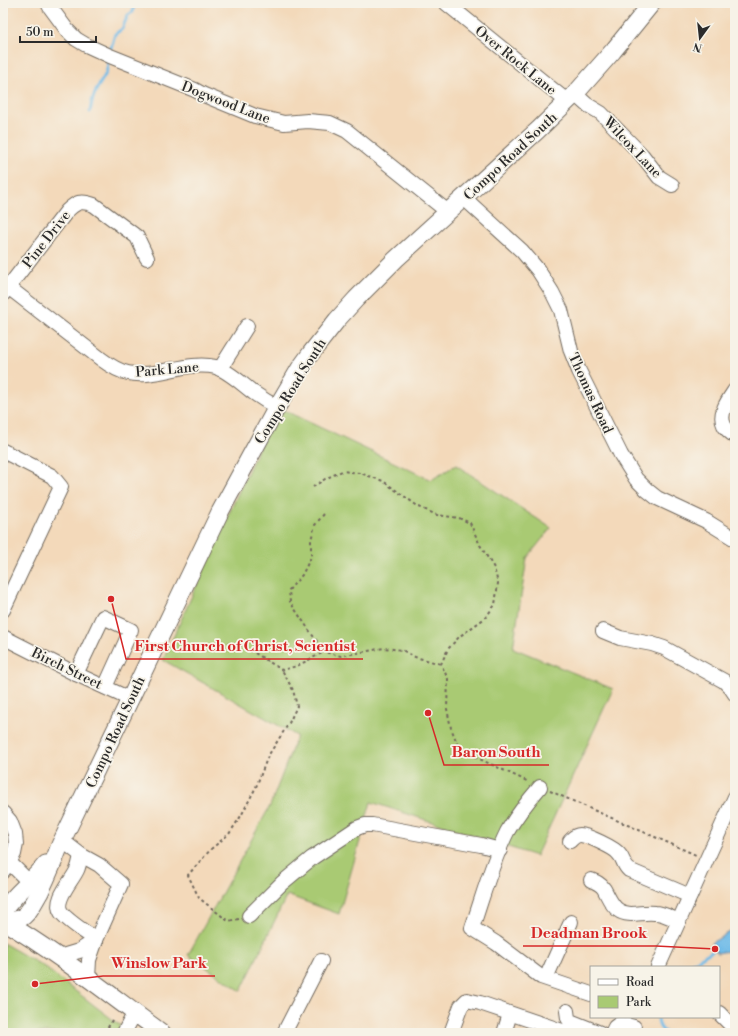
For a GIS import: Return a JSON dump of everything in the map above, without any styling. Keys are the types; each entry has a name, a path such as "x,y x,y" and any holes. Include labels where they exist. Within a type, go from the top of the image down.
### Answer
{"main road":[{"name":"Compo Road South","path":"3,920 8,921 19,919 32,907 61,843 220,512 277,407 318,343 356,299 396,259 572,98 652,3"},
{"name":"Compo Road South","path":"3,911 45,866 61,843"},
{"path":"3,920 59,957 162,1033"}],"street":[{"name":"Dogwood Lane","path":"48,3 76,39 110,56 256,116 284,123 308,121 330,123 347,131 448,212"},
{"name":"Over Rock Lane","path":"446,3 572,98"},
{"name":"Wilcox Lane","path":"572,98 601,113 642,155 659,177 672,185"},
{"name":"Thomas Road","path":"464,198 522,251 538,270 552,292 561,310 571,351 579,371 621,455 636,479 646,490 657,498 706,522 735,539"},
{"name":"Pine Drive","path":"5,288 67,211 79,202 86,202 94,205 137,237 147,258"},
{"name":"Park Lane","path":"5,288 106,363 119,370 128,373 141,374 196,365 220,368 277,407"},
{"path":"220,368 247,326"},
{"path":"735,390 722,414 723,424 735,436"},
{"path":"3,451 52,476 61,487 3,610"},
{"path":"76,674 103,617 131,630 105,687"},
{"path":"603,631 620,638 652,644 664,648 724,681 735,694"},
{"name":"Birch Street","path":"3,637 76,674 130,699"},
{"path":"540,787 518,814 507,832 492,868 472,928 496,943 542,977 590,994"},
{"path":"662,966 679,921 735,797"},
{"path":"3,813 10,821 16,839 14,854 6,866 30,883"},
{"path":"249,916 282,882 312,858 365,825 481,845 500,850"},
{"path":"570,841 574,836 581,835 602,843 619,853 624,865 629,870 690,896"},
{"path":"61,843 99,865 121,884 96,940 89,960 88,978"},
{"path":"81,855 77,870 59,902 59,908 67,918 96,940"},
{"path":"592,880 603,888 611,902 618,910 626,914 633,915 654,912 665,914 679,921"},
{"path":"546,978 571,922"},
{"path":"59,957 79,951 96,940"},
{"path":"284,1033 320,961"},
{"path":"451,1033 461,1006 467,1000 568,1033"},
{"path":"566,1010 570,1021 600,1033"},
{"path":"124,1033 135,1012"},
{"path":"504,1033 510,1014"},
{"path":"720,1014 735,1029"},
{"path":"612,1033 615,1027 619,1024 634,1026"}],"path":[{"path":"313,487 325,479 342,471 360,473 383,481 419,507 437,515 459,518 470,523 480,545 494,568 498,583 495,605 485,618 460,636 448,649 441,664 448,680 447,709 451,728 459,748 540,787 706,859"},
{"path":"324,514 315,525 310,540 311,557 302,575 289,590 290,602 324,652"},
{"path":"221,643 240,645 282,670 292,690 297,706 289,723 268,756 256,788 241,816 228,834 211,849 188,875 199,898 228,921 249,916"},
{"path":"282,670 297,666 324,652 341,656 384,648 402,650 414,657 441,664"},
{"path":"105,1033 112,1020"}],"green space":[{"path":"277,407 431,480 456,465 551,528 527,558 513,648 613,689 536,856 371,802 339,914 287,895 241,991 188,955 270,806 297,736 163,660"},
{"path":"3,943 43,966 121,1026 117,1033 3,1033"}],"water":[{"path":"735,929 735,950 717,953 711,943"}],"waterway":[{"path":"111,48 115,34 122,29 128,15 133,12 135,3"},
{"path":"90,112 94,95 107,71 108,60"},
{"path":"688,966 717,948"},
{"path":"658,1018 658,1022 662,1030 666,1033"}],"place":[{"name":"First Church of Christ, Scientist","path":"111,599"},
{"name":"Baron South","path":"428,713"},
{"name":"Deadman Brook","path":"715,949"},
{"name":"Winslow Park","path":"35,984"}]}
